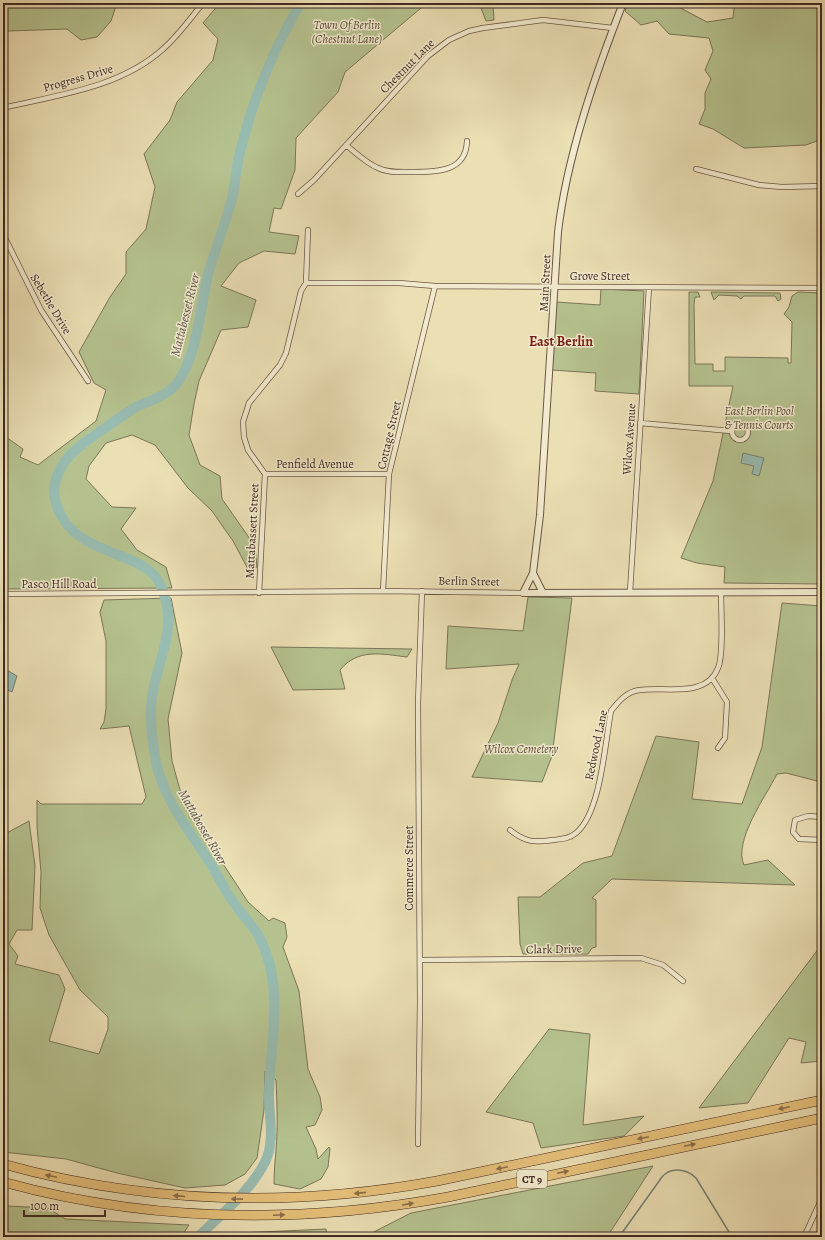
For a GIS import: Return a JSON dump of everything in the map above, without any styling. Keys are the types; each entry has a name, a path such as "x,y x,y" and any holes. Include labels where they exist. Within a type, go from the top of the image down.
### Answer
{"highway":[{"name":"CT 9","path":"3,1164 64,1179 117,1189 218,1199 326,1196 412,1186 822,1100"},
{"name":"CT 9","path":"3,1182 52,1194 106,1204 204,1214 240,1216 323,1213 408,1204 822,1118"}],"street":[{"name":"Progress Drive","path":"3,108 94,86 122,76 162,50 183,28 203,3"},
{"name":"Main Street","path":"523,593 533,573 540,515 563,196 598,69 623,3"},
{"name":"Chestnut Lane","path":"298,194 314,180 428,56 438,47 459,34 483,28 530,20 556,21 613,28"},
{"path":"346,145 371,165 387,172 432,172 444,170 455,164 465,153 467,141"},
{"path":"696,169 759,185 782,187 822,186"},
{"name":"Mattabassett Street","path":"259,593 266,474 246,444 242,430 244,416 253,398 280,365 286,353 301,292 306,283 308,230"},
{"name":"Sebethe Drive","path":"3,234 38,305 88,381"},
{"name":"Grove Street","path":"306,283 399,283 434,286 822,288"},
{"name":"Cottage Street","path":"383,591 389,474 434,286"},
{"name":"Wilcox Avenue","path":"630,592 649,287"},
{"path":"640,423 731,431"},
{"name":"Penfield Avenue","path":"266,474 389,474"},
{"path":"533,573 543,593"},
{"name":"Berlin Street","path":"116,594 383,591 523,593 822,592"},
{"name":"Commerce Street","path":"418,1144 420,960 418,703 422,591"},
{"path":"718,748 725,738 728,702 712,678 718,669 721,658 721,592"},
{"name":"Pasco Hill Road","path":"3,594 116,594"},
{"name":"Redwood Lane","path":"510,830 522,839 533,842 566,839 576,833 584,825 596,793 603,766 612,711 616,704 631,693 639,690 691,689 712,678"},
{"path":"822,817 808,816 794,820 793,832 799,839 822,840"},
{"name":"Clark Drive","path":"420,960 641,958 663,965 683,981"},
{"path":"804,1237 822,1198"}],"green space":[{"path":"3,3 117,3 111,21 97,37 81,40 67,29 8,31 3,25"},
{"name":"Town Of Berlin (Chestnut Lane)","path":"220,3 427,3 345,72 338,92 296,138 295,170 281,209 274,208 269,232 299,236 295,254 264,251 239,263 221,286 256,300 248,327 221,330 199,381 189,435 200,465 220,476 222,499 255,546 257,567 249,571 233,541 212,511 188,488 155,445 132,435 106,443 89,466 86,479 112,507 136,508 121,529 137,550 166,567 172,588 3,589 3,435 23,449 20,457 38,465 96,421 106,390 94,383 79,352 110,297 126,274 126,252 146,229 155,187 144,154 170,120 177,102 213,60 218,39 203,23"},
{"path":"479,3 493,3 494,20 486,21"},
{"path":"628,3 671,3 707,22 733,18 734,8 737,3 822,3 822,139 806,145 744,148 713,129 699,124 705,109 705,93 711,79 705,70 713,51 709,38 669,34 657,21 641,25 625,11"},
{"path":"601,289 644,291 639,394 595,391 596,373 552,370 556,302 600,305"},
{"name":"East Berlin Pool & Tennis Courts","path":"689,292 698,292 700,297 695,297 694,304 695,364 713,364 713,371 725,371 725,357 788,358 788,363 791,363 792,322 784,314 789,307 792,296 798,292 822,293 822,464 819,469 822,521 822,584 724,583 725,567 697,563 681,558 713,481 733,386 689,386"},
{"path":"711,292 780,293 781,299 778,301 775,296 744,296 741,299 737,296 719,295 714,300"},
{"name":"Wilcox Cemetery","path":"528,597 572,598 552,756 542,782 472,777 498,723 512,680 519,664 446,669 448,626 523,631"},
{"path":"171,598 182,653 168,719 172,761 182,797 197,824 248,902 269,921 273,918 285,923 287,937 283,947 299,991 308,1069 320,1097 322,1110 315,1125 306,1127 316,1149 318,1159 329,1147 330,1149 328,1167 321,1179 300,1189 274,1184 277,1133 276,1080 265,1071 264,1110 257,1158 245,1174 225,1185 185,1188 117,1173 66,1159 3,1152 3,835 29,821 35,866 32,930 17,930 9,944 18,956 15,964 59,975 65,989 49,1041 99,1054 108,1029 108,1017 80,990 49,935 40,908 41,872 37,827 37,800 41,804 142,804 146,797 129,726 100,729 104,722 106,709 106,641 100,612 104,600"},
{"path":"782,603 822,606 822,769 817,781 786,773 777,774 752,819 743,844 742,855 744,865 768,860 795,885 612,879 592,898 596,900 596,947 592,948 588,954 523,954 520,944 518,897 540,897 583,863 612,856 656,736 699,742 692,799 742,804 762,747"},
{"path":"271,647 412,649 407,657 371,654 355,658 340,670 345,689 293,690"},
{"path":"822,944 822,1061 801,1063 806,1042 789,1038 748,1103 699,1108"},
{"path":"549,1029 590,1034 583,1125 644,1116 624,1136 541,1148 533,1123 486,1112"},
{"path":"653,1166 607,1237 364,1237 411,1213"},
{"path":"3,1202 8,1206 48,1208 65,1219 189,1225 181,1237 3,1237"},
{"path":"326,1229 327,1237 216,1237 218,1234"}],"water":[{"path":"743,453 764,458 759,476 752,474 754,466 741,463"},
{"path":"5,669 17,676 12,692 3,688 3,670"}],"waterway":[{"name":"Mattabesset River","path":"198,1237 243,1193 259,1173 268,1154 271,1136 269,1091 274,1031 274,992 271,972 266,953 258,935 232,901 210,863 178,814 160,776 156,762 151,730 152,697 168,627 166,599 160,584 152,573 141,565 85,540 72,530 59,511 55,500 54,489 60,468 66,460 90,438 130,410 167,393 180,379 195,342 208,275 232,199 239,156 250,116 272,58 301,3"},
{"path":"619,1237 662,1177 674,1170 688,1172 696,1178 732,1237"}],"district":[{"name":"East Berlin","path":"561,341"}]}
